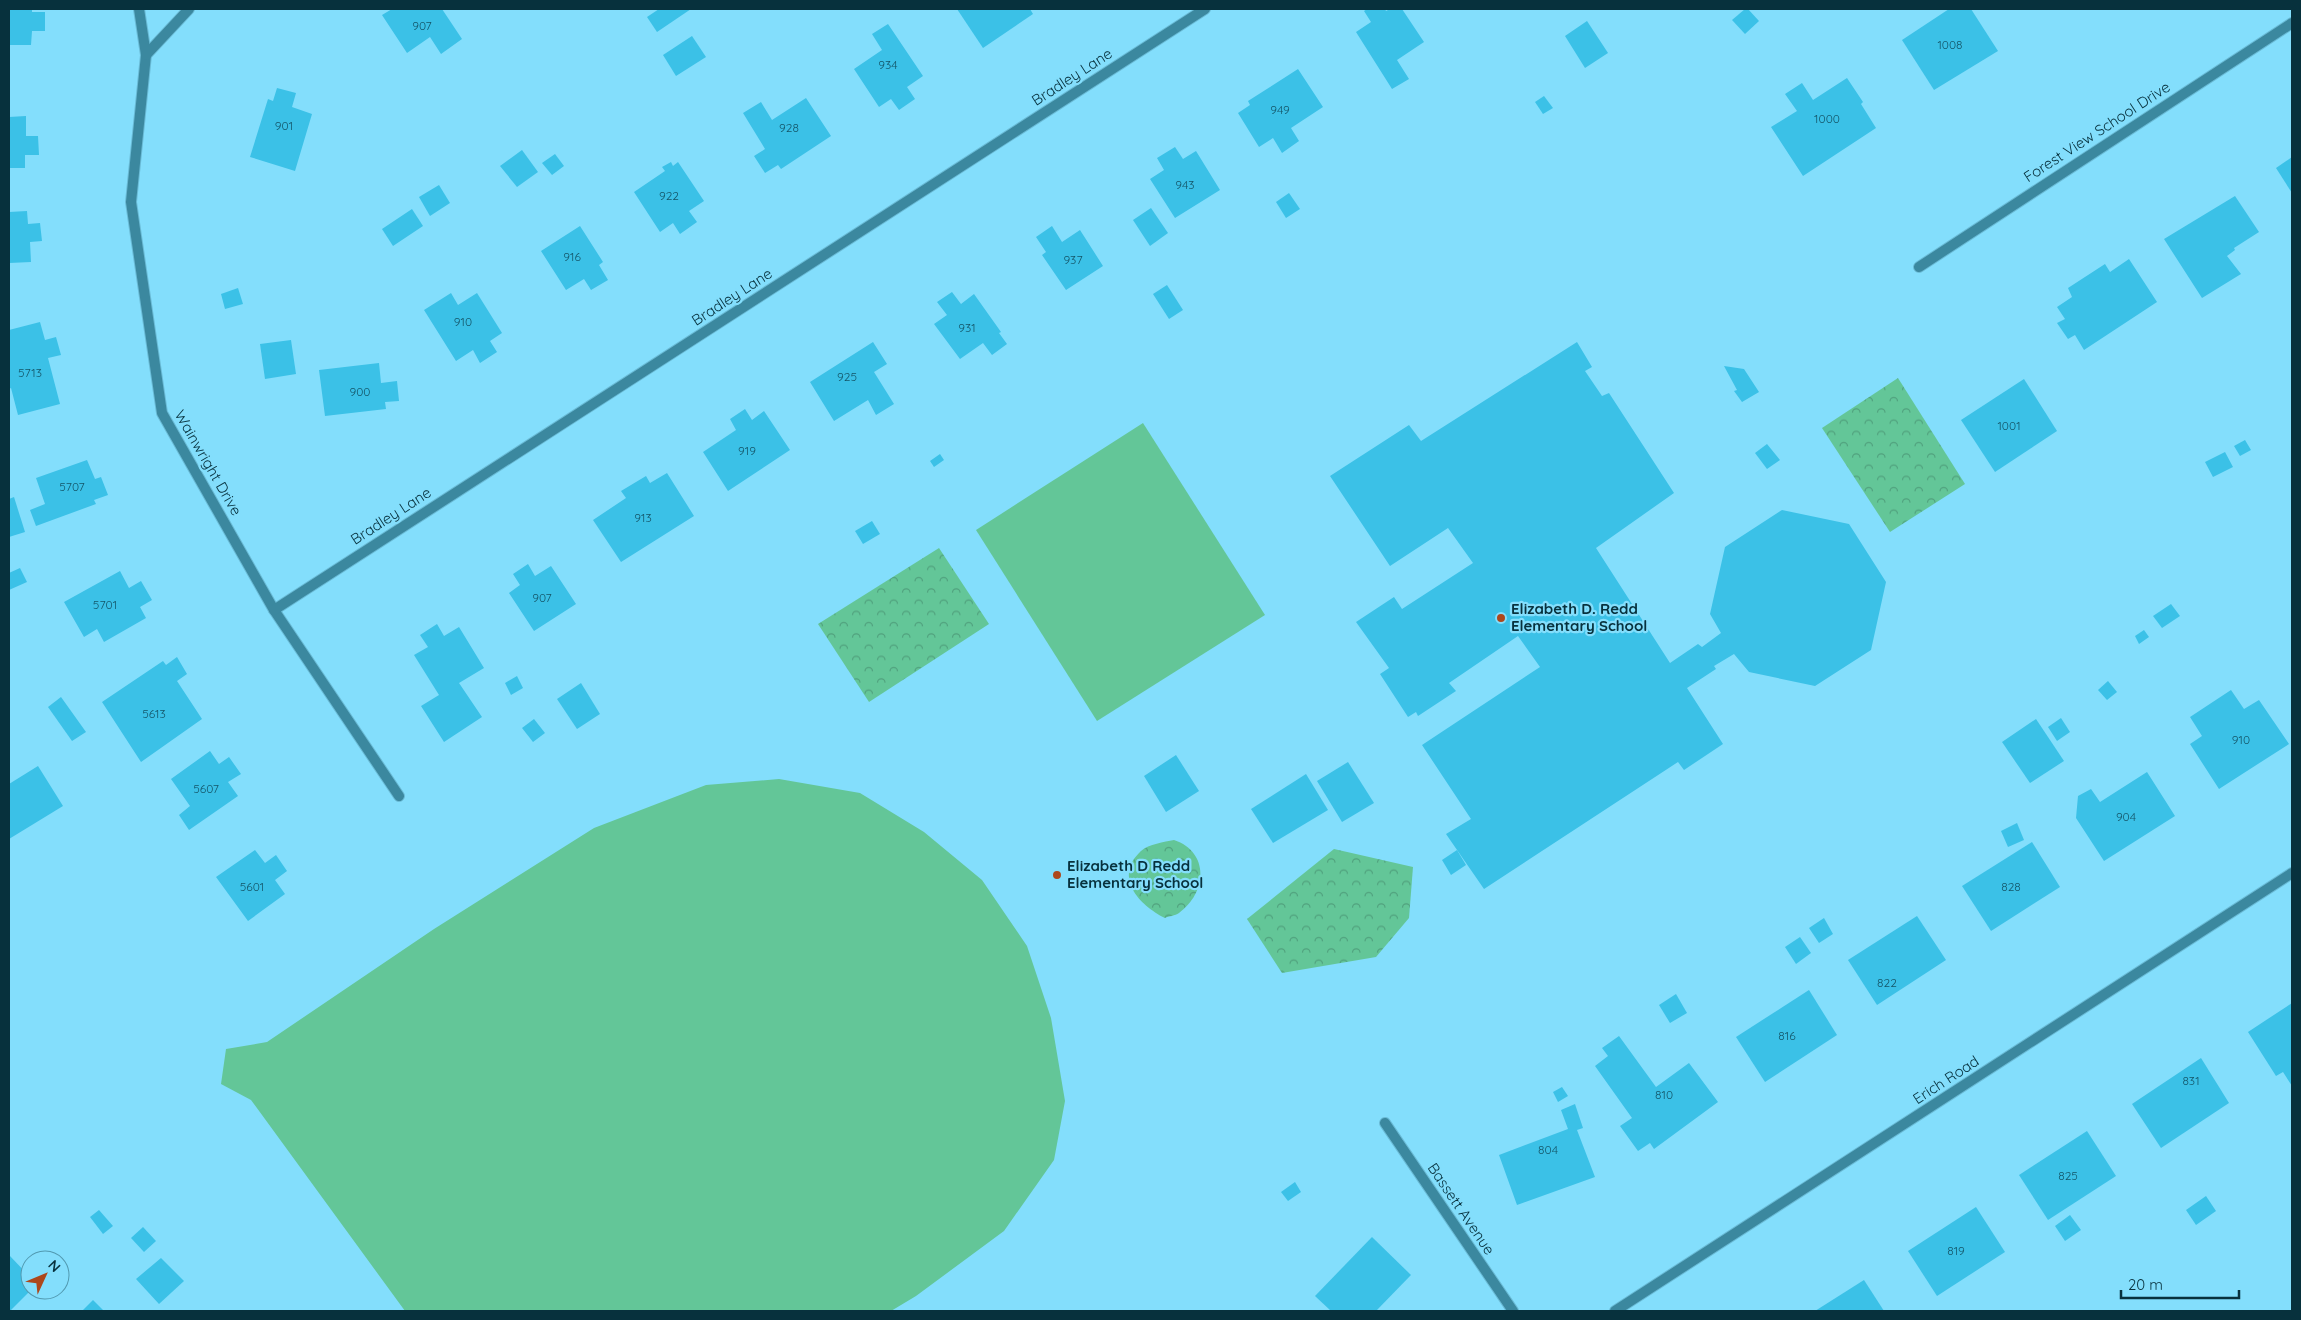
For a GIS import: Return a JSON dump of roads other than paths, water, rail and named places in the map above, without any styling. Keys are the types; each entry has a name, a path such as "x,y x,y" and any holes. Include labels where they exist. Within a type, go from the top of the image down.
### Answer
{"street":[{"name":"Wainwright Drive","path":"139,9 146,56 131,202 162,413 274,610 399,796"},
{"path":"146,56 190,9"},
{"name":"Bradley Lane","path":"274,610 1205,9"},
{"name":"Forest View School Drive","path":"1919,267 2292,23"},
{"name":"Erich Road","path":"1615,1311 2292,873"},
{"name":"Bassett Avenue","path":"1385,1123 1512,1311"}],"place":[{"name":"Elizabeth D. Redd Elementary School","path":"1501,618"},
{"name":"Elizabeth D Redd Elementary School","path":"1057,875"}]}
